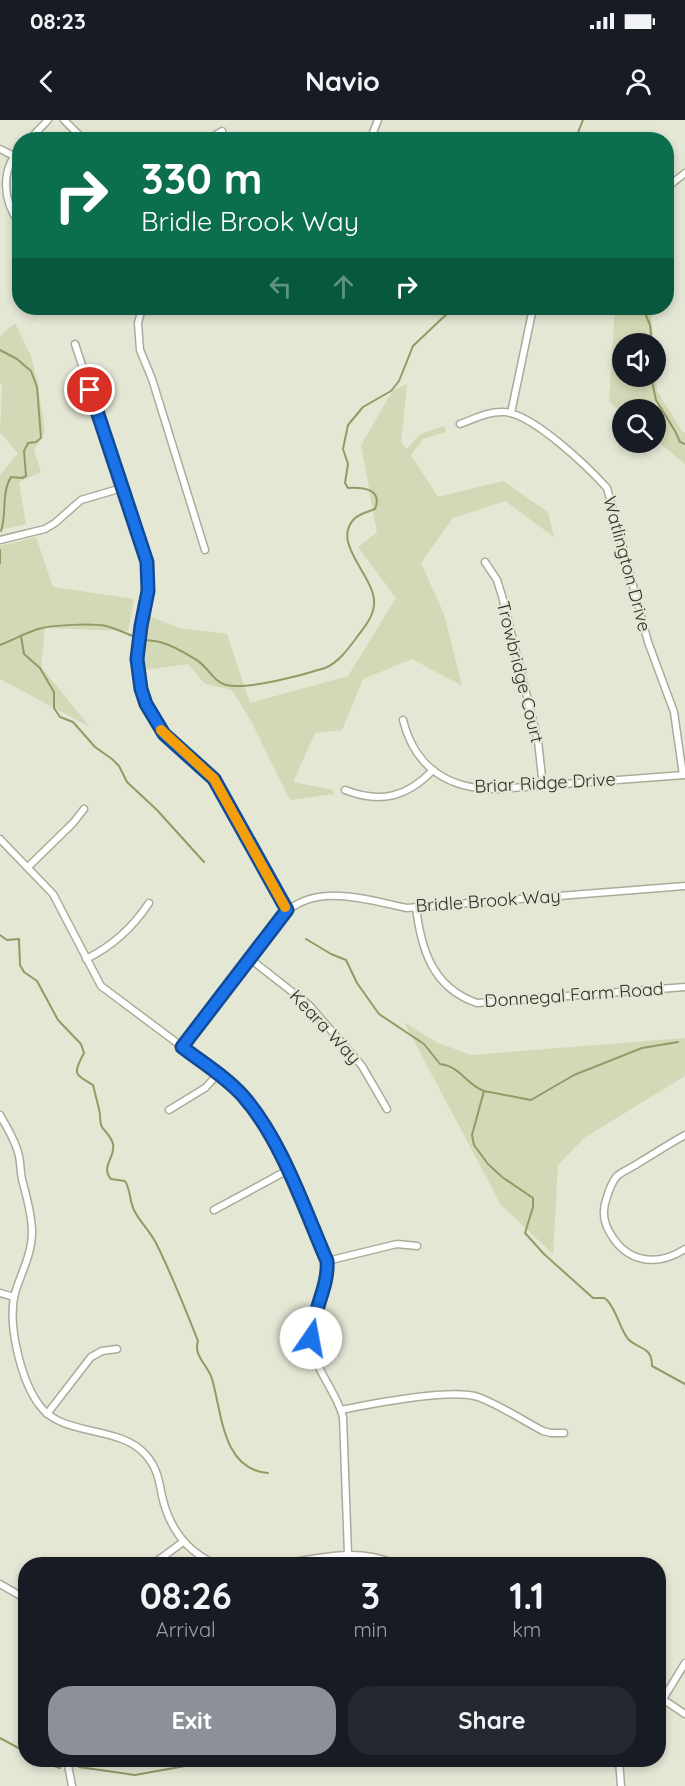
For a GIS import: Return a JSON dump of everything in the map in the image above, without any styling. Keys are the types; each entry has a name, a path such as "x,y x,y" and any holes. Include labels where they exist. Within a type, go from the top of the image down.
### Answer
{"street":[{"path":"37,132 48,120"},
{"path":"64,120 76,132"},
{"path":"12,161 7,174 6,189 12,209"},
{"path":"140,315 138,323 140,350 154,384 205,550"},
{"path":"460,424 494,413 511,413 532,315"},
{"path":"75,344 147,562 148,591 137,659 141,689 150,714 164,734 214,779 287,910"},
{"name":"Watlington Drive","path":"511,413 532,422 586,467 607,488 648,642 674,712 684,775"},
{"path":"0,540 45,529 55,524 81,500 122,488"},
{"name":"Trowbridge Court","path":"485,562 494,573 499,588 538,741 543,786"},
{"name":"Briar Ridge Drive","path":"403,720 410,742 425,763 456,784 477,790 684,775"},
{"path":"345,790 370,797 397,794 411,789 433,770"},
{"path":"28,867 73,823 84,809"},
{"path":"0,838 53,894 62,907 101,986 218,1074 243,1096 258,1115 288,1170 327,1261 326,1275 311,1338 316,1363 343,1417 348,1554"},
{"name":"Bridle Brook Way","path":"182,1047 287,910 303,902 321,897 339,896 368,898 407,908 685,886"},
{"path":"86,959 101,952 123,934 133,925 149,903"},
{"name":"Donnegal Farm Road","path":"416,907 422,944 441,980 461,997 477,1003 685,987"},
{"name":"Keara Way","path":"249,958 309,1005 362,1066 387,1109"},
{"path":"169,1110 205,1088 218,1074"},
{"path":"0,1115 19,1155 20,1170 30,1212 32,1231 28,1256 14,1297 12,1314 14,1339 32,1392 41,1408 61,1422 123,1440 144,1453 156,1471 168,1515 183,1542 203,1557"},
{"path":"685,1135 618,1176 610,1187 603,1215 607,1229 627,1253 656,1260 672,1257 685,1249"},
{"path":"214,1210 288,1170"},
{"path":"327,1261 397,1244 417,1246"},
{"path":"0,1293 14,1297"},
{"path":"47,1414 92,1357 102,1351 117,1349"},
{"path":"341,1410 423,1397 466,1395 478,1397 543,1431 564,1433"},
{"path":"163,1557 183,1542"},
{"path":"328,1557 348,1554 372,1557"},
{"path":"0,1584 18,1594"},
{"path":"666,1691 685,1664"},
{"path":"666,1701 685,1714"},
{"path":"69,1767 72,1786"},
{"path":"620,1767 621,1786"}],"green space":[{"path":"615,315 651,315 653,333 613,333"},
{"path":"15,323 31,356 45,432 34,450 41,472 19,482 26,524 0,530 0,475 18,453 0,433 2,385 0,383 0,336"},
{"path":"612,355 612,387 657,387 662,399 612,399 612,405 609,402"},
{"path":"407,384 401,442 407,449 420,434 444,426 446,432 423,439 411,455 438,497 503,481 548,512 554,537 505,501 453,518 421,563 444,614 462,686 412,659 363,679 342,730 315,733 293,782 333,790 334,794 290,800 252,723 232,690 205,684 188,664 144,670 142,651 147,615 179,628 227,634 250,703 348,676 396,598 358,547 377,532 361,445 393,390"},
{"path":"666,405 685,433 685,464 666,448"},
{"path":"36,537 53,587 134,599 128,631 45,628 41,667 90,727 0,679 0,546"},
{"path":"404,1022 436,1042 471,1055 685,1038 685,1076 584,1138 558,1165 553,1254 501,1205"}],"waterway":[{"path":"578,132 583,120"},
{"path":"0,645 38,629 82,625 106,626 140,639 160,642 175,648 199,662 221,683 236,686 290,678 325,668 334,663 365,626 374,605 369,583 350,549 347,538 348,528 355,518 375,509 377,502 374,493 360,488 348,488 345,483 348,464 343,449 348,425 363,407 391,391 399,381 413,346 446,315"},
{"path":"646,315 651,333"},
{"path":"0,350 17,359 31,371 37,387 41,438 36,442 28,443 24,451 26,476 11,477 8,483 1,531"},
{"path":"653,387 656,400 680,442 685,444"},
{"path":"0,550 0,563"},
{"path":"21,636 24,654 40,668 54,692 54,708 60,717 73,722 95,747 119,766 127,782 157,810 204,862"},
{"path":"0,935 7,940 19,939 20,965 24,972 37,981 58,1020 81,1044 84,1053 77,1073 93,1085 101,1125 113,1144 108,1175 111,1179 125,1181 133,1208 154,1239 167,1267 198,1341 199,1356 212,1379 222,1422 233,1451 241,1462 253,1469 268,1473"},
{"path":"306,939 346,960 357,983 379,1014 424,1044 440,1064 453,1068 484,1091 531,1100 574,1075 642,1048 678,1042"},
{"path":"484,1091 472,1135 474,1145 488,1164 502,1177 533,1198 533,1207 525,1233 544,1254 593,1298 607,1300 628,1339 650,1355 652,1366 685,1384"},
{"path":"0,1738 18,1748"},
{"path":"79,1767 135,1775 180,1767"}],"slow traffic":[{"path":"161,730 214,779 285,907"}],"route":[{"path":"90,390 147,562 148,591 137,659 141,689 146,704 164,734 214,779 287,910 182,1047 224,1078 243,1096 264,1123 290,1175 327,1261 326,1275 311,1338"}]}
